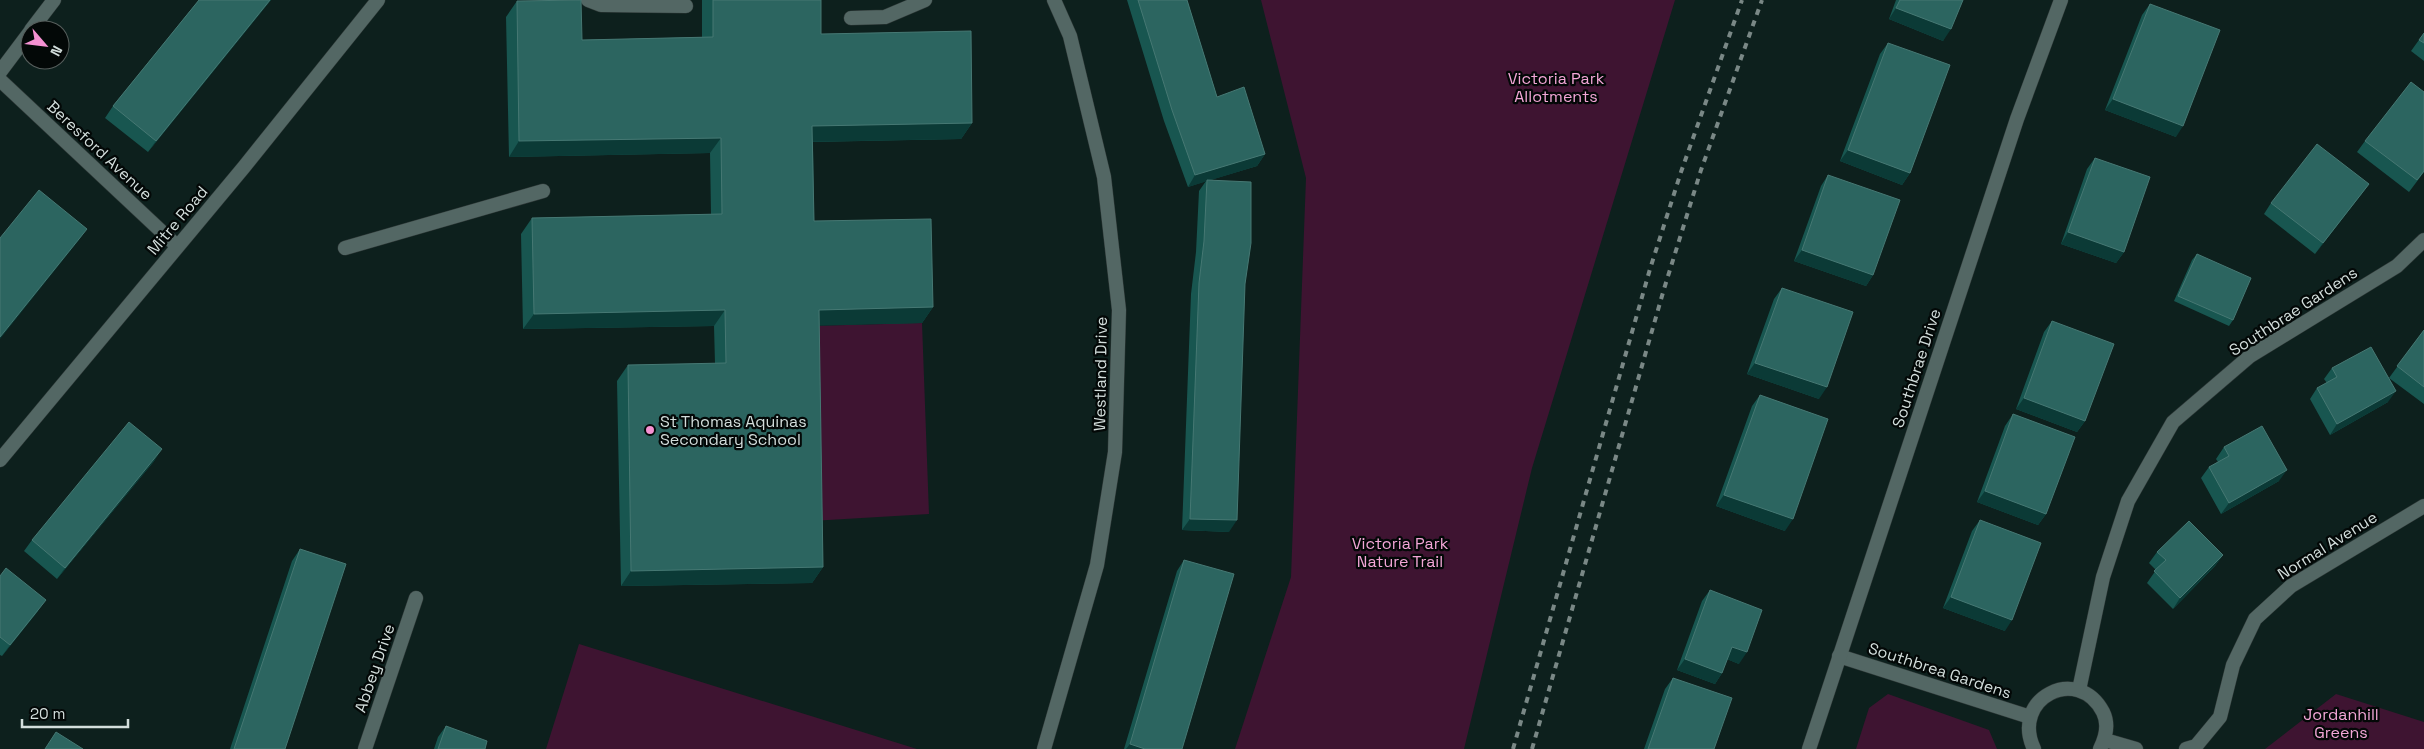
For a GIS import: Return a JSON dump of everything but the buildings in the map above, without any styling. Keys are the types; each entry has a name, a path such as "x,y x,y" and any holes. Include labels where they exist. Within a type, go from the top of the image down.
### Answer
{"street":[{"path":"39,20 54,0"},
{"name":"Mitre Road","path":"0,460 244,167 378,0"},
{"path":"588,0 601,5 686,6"},
{"path":"851,18 885,16 925,0"},
{"name":"Westland Drive","path":"1044,749 1098,556 1115,452 1119,310 1104,177 1070,36 1054,0"},
{"name":"Southbrae Drive","path":"1809,749 2017,119 2061,0"},
{"path":"0,72 20,46"},
{"name":"Beresford Avenue","path":"0,80 177,246"},
{"path":"345,248 543,191"},
{"name":"Southbrae Gardens","path":"2079,690 2103,577 2128,501 2173,422 2250,356 2397,266 2424,240"},
{"name":"Normal Avenue","path":"2186,749 2196,746 2220,717 2233,665 2255,619 2291,586 2424,506"},
{"name":"Abbey Drive","path":"366,749 416,598"},
{"name":"Southbrea Gardens","path":"1839,656 2030,717"},
{"path":"2034,749 2030,740 2030,717 2035,706 2054,691 2067,689 2079,690 2090,696 2099,705 2105,716 2107,728 2103,745 2136,749"}],"green space":[{"name":"Victoria Park Nature Trail","path":"1261,0 1675,0 1532,468 1464,749 1235,749 1291,577 1306,178"},
{"path":"922,323 929,514 811,521 808,326"},
{"path":"579,644 917,749 546,749"},
{"path":"1888,694 1989,730 1997,749 1856,749 1869,708"},
{"name":"Jordanhill Greens","path":"2336,694 2424,722 2424,749 2265,749"}],"railway":[{"path":"1513,749 1650,269 1681,172 1742,0"},
{"path":"1532,749 1664,289 1701,170 1762,0"}],"place":[{"name":"St Thomas Aquinas Secondary School","path":"650,430"}],"park label":[{"name":"Victoria Park Allotments","path":"1556,87"}]}
